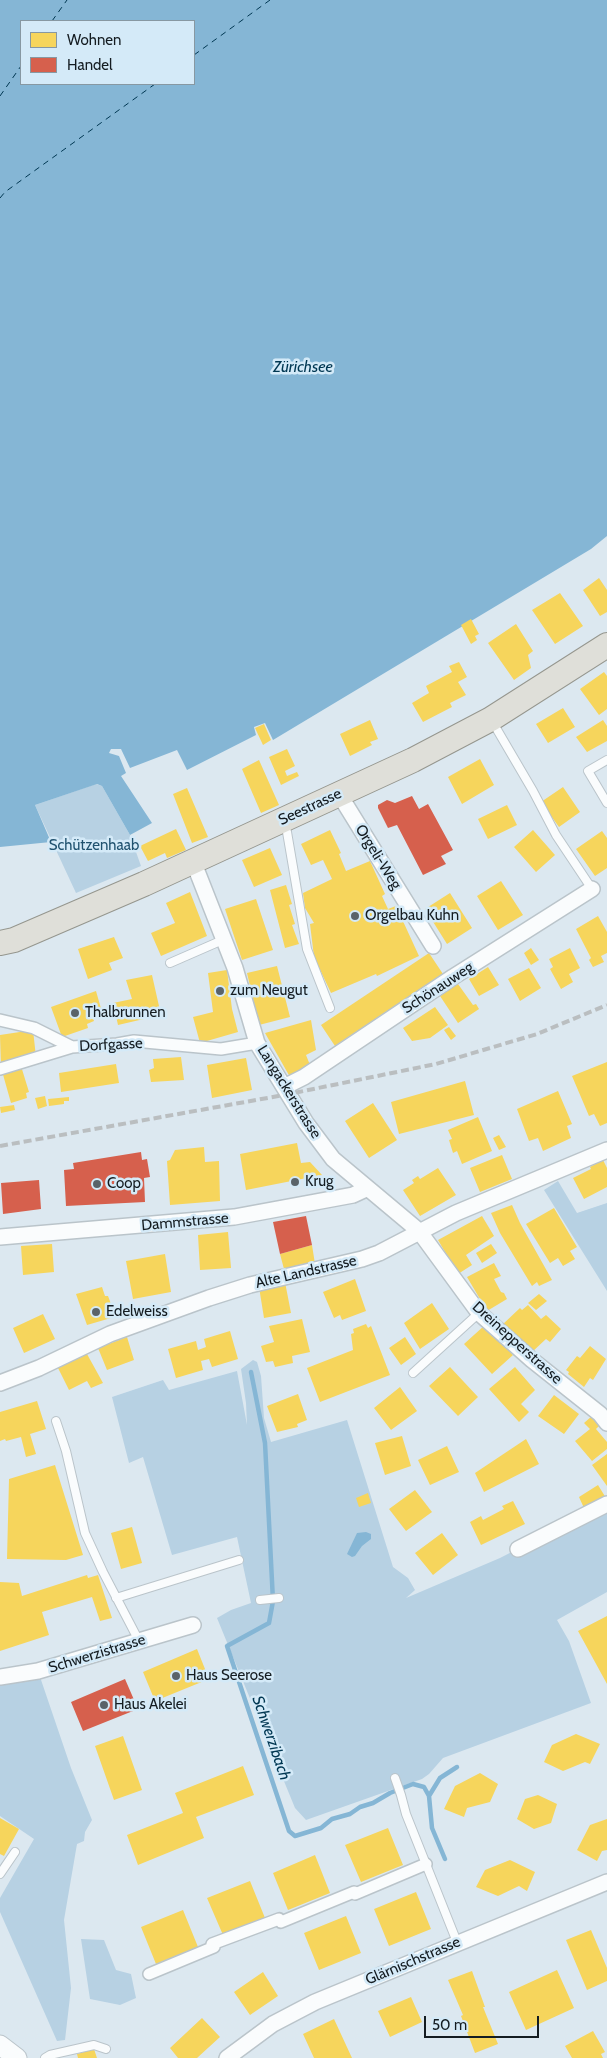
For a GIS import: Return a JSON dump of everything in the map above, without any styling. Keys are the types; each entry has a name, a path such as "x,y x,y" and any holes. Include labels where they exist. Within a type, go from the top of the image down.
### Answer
{"main road":[{"name":"Seestrasse","path":"0,943 14,940 95,906 413,760 491,719 607,645"}],"street":[{"name":"Orgeli-Weg","path":"339,794 433,946"},
{"name":"Langackerstrasse","path":"193,861 225,939 257,1042 284,1087 306,1123 333,1159 366,1189 418,1231"},
{"name":"Schönauweg","path":"284,1087 304,1077 454,977 592,889"},
{"name":"Dorfgasse","path":"0,1020 34,1028 72,1048 134,1041 221,1049 257,1042"},
{"path":"0,1069 72,1048"},
{"name":"Alte Landstrasse","path":"0,1383 39,1368 110,1334 208,1298 250,1285 362,1259 379,1253 418,1231 456,1213 607,1150"},
{"name":"Dammstrasse","path":"0,1237 234,1217 353,1195 366,1189"},
{"name":"Dreinepperstrasse","path":"418,1231 479,1313 532,1360 600,1414 607,1423"},
{"path":"518,1549 607,1504"},
{"name":"Schwerzistrasse","path":"0,1677 38,1671 193,1625"},
{"path":"149,1974 214,1947 212,1944 280,1918 281,1922 426,1864"},
{"name":"Glärnischstrasse","path":"227,2058 273,2024 315,2002 457,1942 607,1882"},
{"path":"0,2045 16,2058"}],"lane":[{"path":"491,719 533,790 556,835 592,889"},
{"path":"607,760 588,771 607,803"},
{"path":"283,820 287,832 308,949 330,1008"},
{"path":"170,963 225,939"},
{"path":"413,1373 479,1313"},
{"path":"56,1421 66,1451 85,1533 139,1641"},
{"path":"116,1598 239,1560"},
{"path":"260,1600 279,1598"},
{"path":"395,1778 406,1814 457,1942"},
{"path":"0,1874 15,1852"},
{"path":"45,2058 50,2055 94,2045 106,2049"}],"green space":[{"name":"Schützenhaab","path":"96,784 102,786 130,835 141,866 76,893 35,805"},
{"path":"558,1181 577,1213 607,1203 607,1291 544,1190"},
{"path":"253,1360 257,1362 261,1376 264,1418 271,1442 347,1420 393,1567 408,1578 415,1590 406,1598 500,1558 607,1503 607,1592 557,1620 569,1641 591,1703 443,1758 422,1779 306,1820 295,1808 217,1618 231,1610 251,1603 237,1537 172,1555 143,1457 129,1463 112,1397 163,1380 169,1390 237,1371 247,1425 241,1369"},
{"path":"38,1671 71,1768 92,1820 85,1832 84,1841 77,1844 64,1920 71,1988 65,2040 57,2041 0,1912 0,1898 34,1839 0,1816 0,1677"},
{"path":"81,1939 104,1940 116,1970 131,1974 136,1998 120,2005 90,1999"}],"water":[{"name":"Zürichsee","path":"0,0 607,0 607,536 591,549 273,740 265,723 254,727 256,735 187,770 177,750 130,768 121,749 111,749 109,753 119,756 126,773 121,776 152,823 130,835 102,786 97,784 35,805 51,842 0,847"},
{"path":"366,1532 371,1534 371,1539 362,1546 355,1556 352,1557 347,1554 357,1533"}],"building: Wohnen":[{"path":"599,578 607,590 607,612 600,616 583,590"},
{"path":"560,593 583,626 555,644 532,610"},
{"path":"471,619 479,634 475,636 477,640 471,644 461,625"},
{"path":"516,624 533,651 528,655 531,668 514,680 488,643"},
{"path":"459,662 467,677 458,682 466,695 450,703 452,707 423,722 412,703 429,693 426,686 452,672 449,666"},
{"path":"604,672 607,676 607,709 599,715 580,689"},
{"path":"563,708 575,727 548,743 536,724"},
{"path":"370,720 378,739 370,742 372,745 350,756 340,734"},
{"path":"603,720 607,726 607,741 587,752 576,737"},
{"path":"264,724 271,740 263,745 255,728"},
{"path":"287,749 295,766 285,771 287,776 297,772 299,776 281,785 269,757"},
{"path":"480,759 494,785 462,804 448,777"},
{"path":"259,760 279,805 261,813 242,769"},
{"path":"563,787 580,812 559,827 541,802"},
{"path":"187,788 208,837 192,843 173,794"},
{"path":"507,805 517,825 488,839 478,819"},
{"path":"176,829 186,850 167,858 165,853 148,861 140,846"},
{"name":"Orgelbau Kuhn","path":"330,830 341,853 339,854 346,871 370,861 385,894 382,896 388,909 396,906 419,956 377,976 376,974 331,993 314,957 310,924 314,923 305,908 303,893 332,879 323,860 311,865 301,844"},
{"path":"533,830 555,855 536,872 514,847"},
{"path":"602,831 607,838 607,868 595,876 576,849"},
{"path":"270,848 282,875 254,887 242,860"},
{"path":"501,881 523,915 498,930 477,896"},
{"path":"286,885 292,904 289,905 295,924 292,925 299,944 285,948 270,890"},
{"path":"190,892 207,936 161,956 151,933 175,923 166,903"},
{"path":"450,893 472,928 447,944 425,909"},
{"path":"256,899 273,950 242,960 225,909"},
{"path":"598,916 607,932 607,953 601,956 604,962 593,967 589,960 591,958 576,929"},
{"path":"114,937 123,958 109,963 112,970 88,979 78,949"},
{"path":"531,948 539,960 531,965 524,953"},
{"path":"570,948 580,968 569,974 573,982 561,989 550,969 553,967 549,959"},
{"path":"429,953 443,974 335,1046 321,1025"},
{"path":"277,966 290,1017 259,1025 247,973"},
{"path":"488,967 499,985 479,996 469,979"},
{"path":"529,968 541,988 520,1001 508,979"},
{"name":"zum Neugut","path":"227,970 232,1009 238,1032 200,1043 193,1017 213,1012 208,973"},
{"path":"152,975 161,1015 118,1025 113,1003 132,999 126,980"},
{"path":"458,984 473,1005 476,1004 479,1009 458,1023 440,996"},
{"name":"Thalbrunnen","path":"96,991 102,1012 92,1015 94,1021 87,1024 88,1028 62,1037 51,1007"},
{"path":"435,1007 448,1025 430,1038 412,1041 403,1028"},
{"path":"311,1020 316,1050 306,1055 310,1065 290,1077 265,1033"},
{"path":"449,1027 456,1036 451,1040 444,1030"},
{"path":"33,1030 36,1057 1,1067 0,1035"},
{"path":"181,1057 184,1080 151,1082 149,1070 154,1068 153,1059"},
{"path":"246,1058 252,1090 212,1098 207,1065"},
{"path":"607,1062 607,1123 600,1126 594,1114 589,1116 572,1076"},
{"path":"116,1064 119,1083 61,1092 59,1073"},
{"path":"21,1066 29,1092 26,1093 27,1098 11,1103 2,1071"},
{"path":"465,1081 474,1115 399,1134 391,1102"},
{"path":"558,1091 572,1124 567,1126 571,1138 543,1151 538,1138 529,1141 517,1109"},
{"path":"45,1096 47,1106 38,1109 35,1098"},
{"path":"69,1097 69,1101 64,1101 64,1104 49,1106 48,1099"},
{"path":"373,1103 397,1140 369,1158 345,1121"},
{"path":"14,1105 15,1110 1,1113 0,1107"},
{"path":"478,1117 492,1151 462,1164 457,1151 453,1153 449,1140 452,1139 448,1130"},
{"path":"499,1135 506,1147 499,1150 493,1138"},
{"path":"297,1143 301,1163 310,1162 322,1175 246,1190 240,1154"},
{"path":"204,1147 205,1162 219,1161 220,1201 170,1205 167,1161 170,1160 175,1150"},
{"path":"502,1155 512,1179 480,1192 470,1168"},
{"path":"603,1160 607,1168 607,1187 584,1199 573,1178 591,1169 590,1167"},
{"path":"438,1168 456,1195 420,1216 403,1190 414,1183 412,1180 418,1176 420,1179"},
{"path":"512,1205 552,1280 539,1286 537,1282 532,1286 500,1233 491,1213"},
{"path":"554,1208 577,1247 570,1251 575,1259 563,1266 558,1258 550,1263 526,1224"},
{"path":"482,1216 494,1236 466,1255 472,1265 458,1274 438,1240"},
{"path":"228,1232 231,1268 200,1270 198,1235"},
{"path":"52,1244 54,1272 23,1275 21,1246"},
{"path":"491,1244 497,1253 482,1263 476,1253"},
{"path":"312,1245 315,1264 297,1269 297,1266 284,1269 280,1254"},
{"path":"165,1254 171,1292 133,1299 126,1261"},
{"path":"494,1263 501,1276 494,1279 507,1299 487,1311 467,1277"},
{"path":"355,1279 366,1311 342,1320 340,1315 334,1318 323,1292"},
{"path":"285,1282 291,1313 264,1318 259,1287"},
{"name":"Edelweiss","path":"102,1287 105,1296 108,1296 111,1304 107,1306 111,1318 87,1325 76,1294"},
{"path":"539,1294 547,1301 536,1310 528,1303"},
{"path":"432,1303 449,1329 420,1349 404,1323"},
{"path":"528,1305 541,1319 546,1315 561,1329 550,1342 546,1339 531,1353 502,1325 520,1308 522,1310"},
{"path":"43,1314 55,1339 24,1353 13,1328"},
{"path":"302,1319 310,1352 292,1356 293,1363 275,1367 273,1361 266,1362 261,1346 274,1342 269,1326"},
{"path":"366,1324 368,1328 371,1326 390,1375 320,1402 307,1368 353,1350 351,1334 354,1333 353,1329"},
{"path":"485,1325 513,1355 492,1374 464,1344"},
{"path":"230,1331 238,1359 212,1367 209,1359 201,1361 203,1370 176,1378 168,1349 196,1341 198,1350 206,1347 204,1339"},
{"path":"127,1337 134,1360 107,1370 98,1348"},
{"path":"405,1337 416,1354 401,1365 389,1348"},
{"path":"590,1346 606,1359 593,1380 590,1378 584,1387 568,1374 569,1372 566,1370 577,1356 580,1358"},
{"path":"87,1354 103,1383 91,1388 87,1381 69,1390 58,1368"},
{"path":"450,1367 478,1397 458,1416 429,1386"},
{"path":"515,1367 535,1390 521,1404 529,1412 519,1422 489,1389"},
{"path":"400,1387 417,1411 391,1430 374,1408"},
{"path":"298,1394 307,1420 297,1424 298,1427 277,1432 267,1406"},
{"path":"554,1395 579,1414 564,1434 538,1416"},
{"path":"37,1401 46,1429 30,1434 36,1454 26,1457 21,1437 0,1441 0,1412"},
{"path":"592,1416 600,1425 596,1429 607,1442 607,1449 592,1461 575,1441 590,1429 584,1423"},
{"path":"402,1436 411,1466 385,1475 375,1443"},
{"path":"526,1439 539,1464 484,1492 475,1473"},
{"path":"447,1446 459,1472 430,1485 418,1460"},
{"path":"607,1454 607,1486 592,1465"},
{"path":"55,1465 83,1555 66,1560 7,1559 9,1479"},
{"path":"598,1485 606,1498 584,1508 579,1497"},
{"path":"415,1490 432,1512 406,1531 389,1509"},
{"path":"368,1493 371,1503 359,1507 356,1498"},
{"path":"513,1501 525,1524 481,1545 470,1522 481,1516 483,1520 504,1509 502,1506"},
{"path":"132,1527 142,1563 121,1569 111,1533"},
{"path":"442,1533 458,1555 433,1575 415,1553"},
{"path":"87,1575 88,1578 98,1575 112,1618 100,1621 92,1597 42,1612 49,1635 0,1651 0,1582 19,1583 22,1596"},
{"path":"607,1616 607,1684 578,1631"},
{"name":"Haus Seerose","path":"197,1649 209,1679 155,1701 143,1672"},
{"path":"576,1734 600,1744 590,1764 585,1762 563,1771 544,1762 552,1745"},
{"path":"123,1736 142,1790 114,1800 95,1746"},
{"path":"243,1766 254,1795 196,1817 204,1838 138,1865 127,1835 183,1813 175,1793"},
{"path":"480,1773 498,1784 490,1802 467,1808 464,1817 444,1809 455,1786"},
{"path":"538,1795 557,1804 551,1823 534,1829 517,1819 525,1799"},
{"path":"0,1818 19,1829 4,1856 0,1854"},
{"path":"607,1819 607,1850 602,1851 597,1861 577,1850 590,1825"},
{"path":"388,1828 403,1865 361,1882 345,1845"},
{"path":"315,1855 330,1893 288,1910 273,1873"},
{"path":"510,1860 535,1872 527,1891 519,1886 498,1896 476,1887 485,1870"},
{"path":"250,1881 265,1918 223,1935 207,1898"},
{"path":"416,1892 431,1929 389,1946 374,1909"},
{"path":"183,1910 198,1947 156,1964 141,1927"},
{"path":"346,1916 361,1953 319,1970 304,1933"},
{"path":"591,1930 607,1968 607,1981 587,1990 566,1940"},
{"path":"557,1970 574,2008 526,2030 509,1992"},
{"path":"472,1971 485,2007 483,2007 498,2044 475,2053 461,2016 463,2015 448,1980"},
{"path":"263,1972 278,1996 250,2015 234,1992"},
{"path":"411,1997 422,2022 390,2037 378,2011"},
{"path":"202,2018 220,2037 197,2058 178,2058 170,2048"},
{"path":"334,2019 352,2058 314,2058 303,2034"},
{"path":"593,2031 605,2052 601,2054 603,2058 572,2058 565,2046"},
{"path":"94,2049 97,2058 78,2058 77,2054"}],"building: Handel":[{"path":"412,796 419,809 428,804 453,850 441,856 446,864 423,875 397,825 388,828 378,808 378,805 387,800 395,803"},
{"path":"141,1152 142,1160 147,1159 150,1177 144,1178 145,1202 66,1206 64,1170 74,1169 73,1163"},
{"path":"39,1180 41,1209 3,1214 1,1183"},
{"path":"306,1216 312,1245 280,1254 273,1222"},
{"name":"Haus Akelei","path":"125,1679 138,1709 83,1731 71,1702"}],"waterway":[{"name":"Schwerzibach","path":"251,1372 265,1443 273,1601 269,1623 227,1646 289,1831 295,1836 321,1828 332,1819 350,1814 360,1807 373,1803 390,1793 413,1784 424,1787 429,1796"},
{"path":"445,1859 432,1828 429,1796 440,1778 457,1767"}],"ferry route":[{"path":"53,20 67,0"},
{"path":"195,54 270,0"},
{"path":"0,96 20,67"},
{"path":"0,198 5,192 154,85"}],"railway":[{"path":"0,1146 284,1095 436,1064 537,1034 607,1005"}],"place":[{"name":"Orgelbau Kuhn","path":"355,916"},
{"name":"zum Neugut","path":"220,991"},
{"name":"Thalbrunnen","path":"75,1013"},
{"name":"Krug","path":"295,1182"},
{"name":"Coop","path":"97,1184"},
{"name":"Edelweiss","path":"96,1312"},
{"name":"Haus Seerose","path":"176,1676"},
{"name":"Haus Akelei","path":"104,1705"}]}
